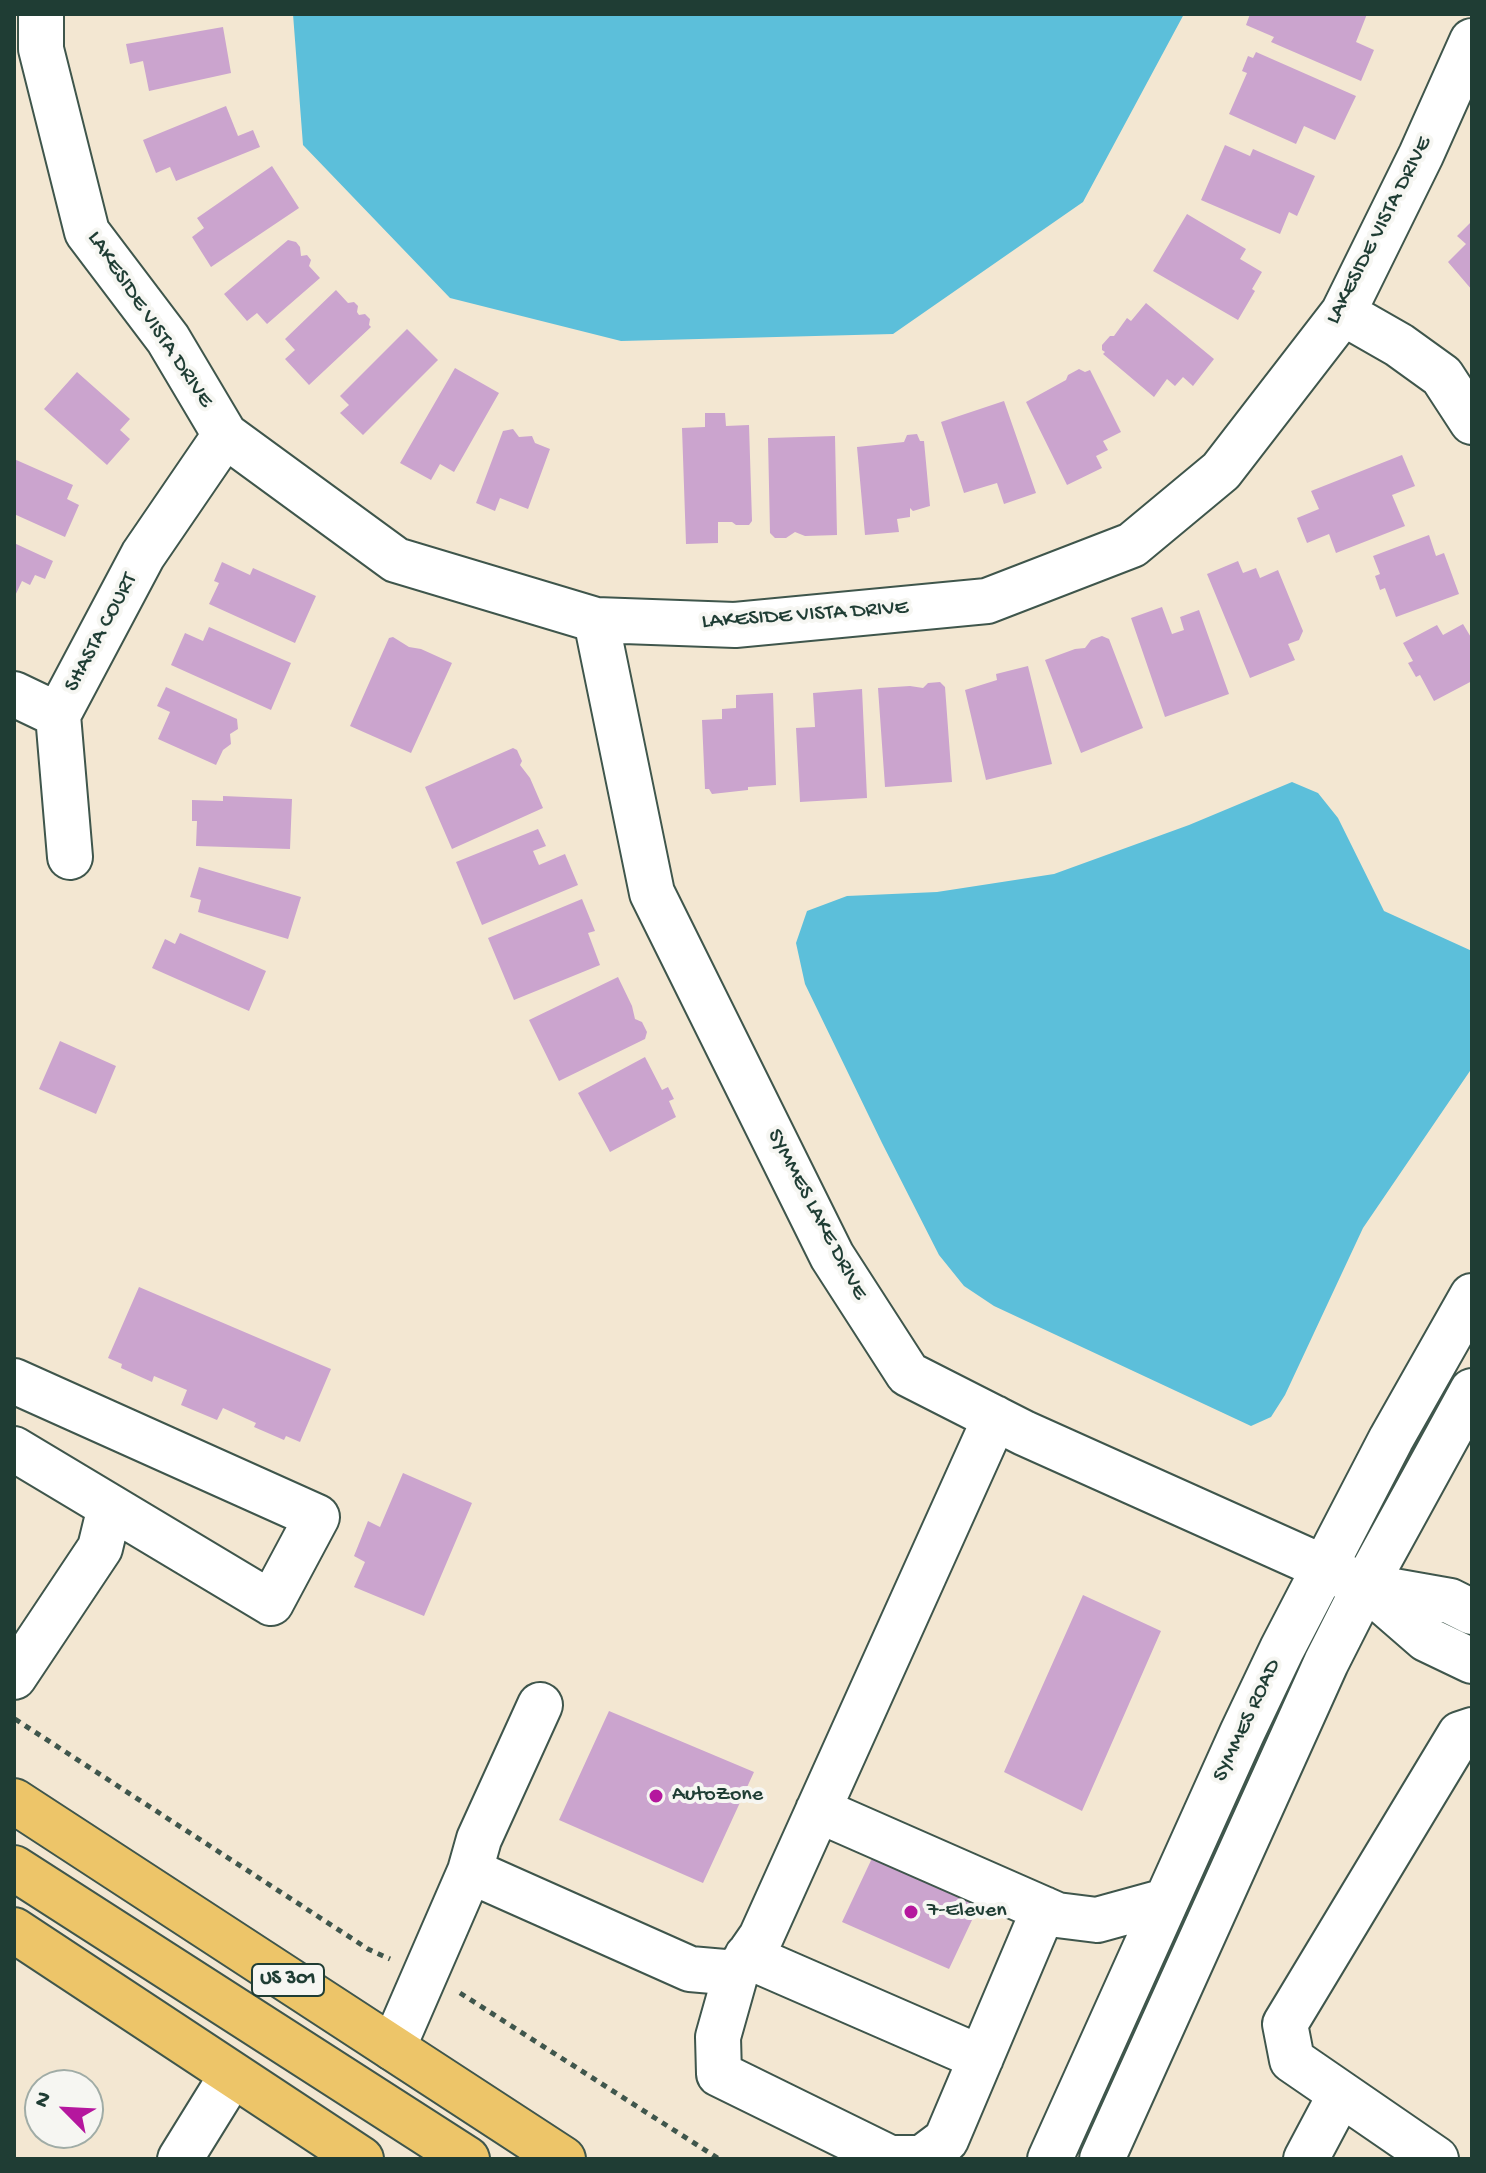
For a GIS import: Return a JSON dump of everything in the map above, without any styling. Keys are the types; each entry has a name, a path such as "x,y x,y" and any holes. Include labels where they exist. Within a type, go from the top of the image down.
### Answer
{"main road":[{"name":"US 301","path":"14,1801 563,2159"},
{"path":"14,1868 467,2159"},
{"path":"14,1930 361,2159"}],"street":[{"name":"LAKESIDE VISTA DRIVE","path":"32,39 87,232 168,339 225,435 396,560 596,620 735,625 987,601 1132,545 1221,471 1343,313 1421,155 1472,41"},
{"path":"1343,313 1399,345 1442,376 1472,422"},
{"name":"SHASTA COURT","path":"70,857 58,715 143,555 225,435"},
{"name":"SYMMES LAKE DRIVE","path":"596,620 652,893 832,1256 908,1374 995,1418 1365,1586"},
{"path":"14,694 58,715"},
{"name":"SYMMES ROAD","path":"1050,2159 1242,1733 1391,1439 1472,1296"},
{"path":"14,1381 317,1517 271,1603 14,1449"},
{"path":"1102,2159 1284,1755 1365,1586 1472,1391"},
{"path":"995,1418 761,1937 742,1964 718,2037 719,2074 890,2158 922,2158 946,2140 1044,1909"},
{"path":"14,1677 100,1548 110,1507"},
{"path":"1365,1586 1450,1601 1472,1612"},
{"path":"1365,1586 1426,1639 1472,1661"},
{"path":"393,2048 470,1871 479,1839 540,1705"},
{"path":"1436,2159 1292,2060 1285,2024 1460,1734 1472,1730"},
{"path":"818,1810 1057,1915 1097,1920 1166,1901"},
{"path":"470,1871 690,1969 742,1964 896,2019 981,2058"},
{"path":"180,2159 232,2075"},
{"path":"1306,2159 1340,2095"}],"path":[{"path":"14,1718 368,1949 393,1961"},
{"path":"468,1997 719,2159"}],"water":[{"path":"293,14 1184,14 1083,202 893,334 621,341 450,298 303,145"},
{"path":"1292,782 1318,793 1338,818 1384,911 1472,951 1472,1068 1363,1228 1285,1395 1271,1417 1251,1426 994,1306 964,1286 939,1255 882,1143 805,984 796,943 807,911 847,896 937,892 1054,874 1189,825"}],"building":[{"path":"1250,14 1367,14 1356,42 1374,50 1361,81 1271,42 1274,37 1246,25"},
{"path":"223,27 231,73 149,91 143,61 130,64 126,44"},
{"path":"1256,52 1356,96 1335,140 1304,126 1296,144 1229,114 1247,73 1242,71 1248,56 1253,58"},
{"path":"226,106 238,136 253,130 260,147 176,181 170,167 156,173 143,140"},
{"path":"1225,145 1250,156 1253,149 1315,176 1297,216 1289,212 1280,234 1201,200"},
{"path":"272,166 299,208 211,267 192,237 204,228 197,218"},
{"path":"1187,214 1246,249 1240,259 1262,272 1238,320 1153,271"},
{"path":"1472,221 1472,290 1448,262 1466,244 1457,236"},
{"path":"288,240 296,242 301,256 307,255 311,260 309,266 320,278 267,324 257,313 247,321 224,294"},
{"path":"336,290 348,303 354,302 358,306 357,312 370,319 371,327 309,385 285,359 295,350 285,339"},
{"path":"1146,303 1214,359 1193,386 1183,377 1175,386 1167,379 1154,397 1103,354 1102,345 1114,336 1127,318 1131,321"},
{"path":"407,329 438,360 363,435 340,413 349,405 340,396"},
{"path":"455,368 499,393 454,472 440,464 431,480 400,463"},
{"path":"1079,369 1085,372 1090,370 1121,432 1103,441 1108,450 1096,456 1102,468 1067,485 1026,402 1066,380 1068,375"},
{"path":"77,372 130,419 120,430 130,439 107,465 44,409"},
{"path":"1004,401 1036,493 1004,504 997,483 964,493 941,422"},
{"path":"705,413 725,413 726,426 749,425 752,521 749,525 718,522 718,543 686,544 682,428 705,427"},
{"path":"513,429 519,437 532,436 535,443 550,449 528,509 500,498 495,511 476,503 503,431"},
{"path":"917,434 920,441 924,441 930,506 913,511 910,508 910,517 897,519 899,532 865,535 857,447 904,442 907,435"},
{"path":"835,436 837,535 805,536 795,532 786,538 775,538 770,533 768,438"},
{"path":"1402,455 1415,486 1392,495 1405,526 1336,553 1329,534 1307,543 1297,518 1319,509 1311,491"},
{"path":"14,459 73,485 67,499 79,505 65,537 14,514"},
{"path":"1429,535 1436,556 1444,553 1459,594 1396,617 1385,588 1380,590 1375,576 1380,574 1373,556"},
{"path":"14,543 53,561 45,579 35,575 30,585 22,581 14,598"},
{"path":"1238,561 1243,573 1256,568 1260,578 1278,570 1303,631 1299,640 1288,644 1295,660 1250,678 1207,574"},
{"path":"222,562 250,575 253,568 316,596 295,643 209,604 219,583 214,581"},
{"path":"1162,607 1172,634 1184,630 1180,617 1199,610 1229,694 1165,717 1131,618"},
{"path":"1463,624 1472,639 1472,681 1434,701 1420,675 1416,677 1408,663 1413,661 1403,643 1437,625 1443,635"},
{"path":"209,627 291,663 271,710 171,665 185,633 203,641"},
{"path":"1102,636 1109,639 1143,728 1081,753 1045,660 1085,648 1091,640"},
{"path":"393,637 409,647 452,663 411,753 350,726 389,638"},
{"path":"1028,666 1052,764 986,780 965,690 997,680 996,674"},
{"path":"940,682 945,687 952,782 885,787 878,688 923,688 928,683"},
{"path":"166,687 237,719 238,729 230,734 231,744 223,750 216,765 158,739 170,712 157,706"},
{"path":"862,689 867,798 800,802 796,728 815,727 813,693"},
{"path":"773,693 776,785 712,794 705,789 702,720 722,719 722,709 736,708 736,695"},
{"path":"513,748 517,750 522,761 520,765 530,778 543,808 452,849 425,787"},
{"path":"223,796 292,799 290,849 196,846 197,821 192,821 192,800 223,801"},
{"path":"538,829 546,846 533,851 539,865 565,854 578,885 482,925 456,862"},
{"path":"199,867 301,897 288,939 198,912 201,900 190,897"},
{"path":"582,899 595,931 588,933 600,965 514,1000 488,938"},
{"path":"180,933 266,971 249,1011 152,968 165,939 175,944"},
{"path":"618,977 635,1019 642,1022 647,1032 645,1039 559,1081 529,1020"},
{"path":"60,1041 116,1066 96,1114 39,1089"},
{"path":"645,1057 662,1090 668,1087 674,1099 669,1101 676,1117 610,1152 578,1093"},
{"path":"139,1287 331,1369 300,1442 286,1436 284,1440 254,1427 256,1423 223,1408 217,1420 181,1405 187,1390 154,1376 152,1382 121,1368 122,1364 108,1358"},
{"path":"403,1473 472,1503 424,1616 354,1587 365,1562 354,1556 368,1521 380,1527"},
{"path":"1083,1595 1161,1631 1082,1811 1004,1772"},
{"name":"AutoZone","path":"609,1711 754,1772 703,1883 559,1820"},
{"name":"7-Eleven","path":"874,1854 980,1903 949,1969 842,1922"}],"place":[{"name":"AutoZone","path":"656,1796"},
{"name":"7-Eleven","path":"911,1912"}]}
